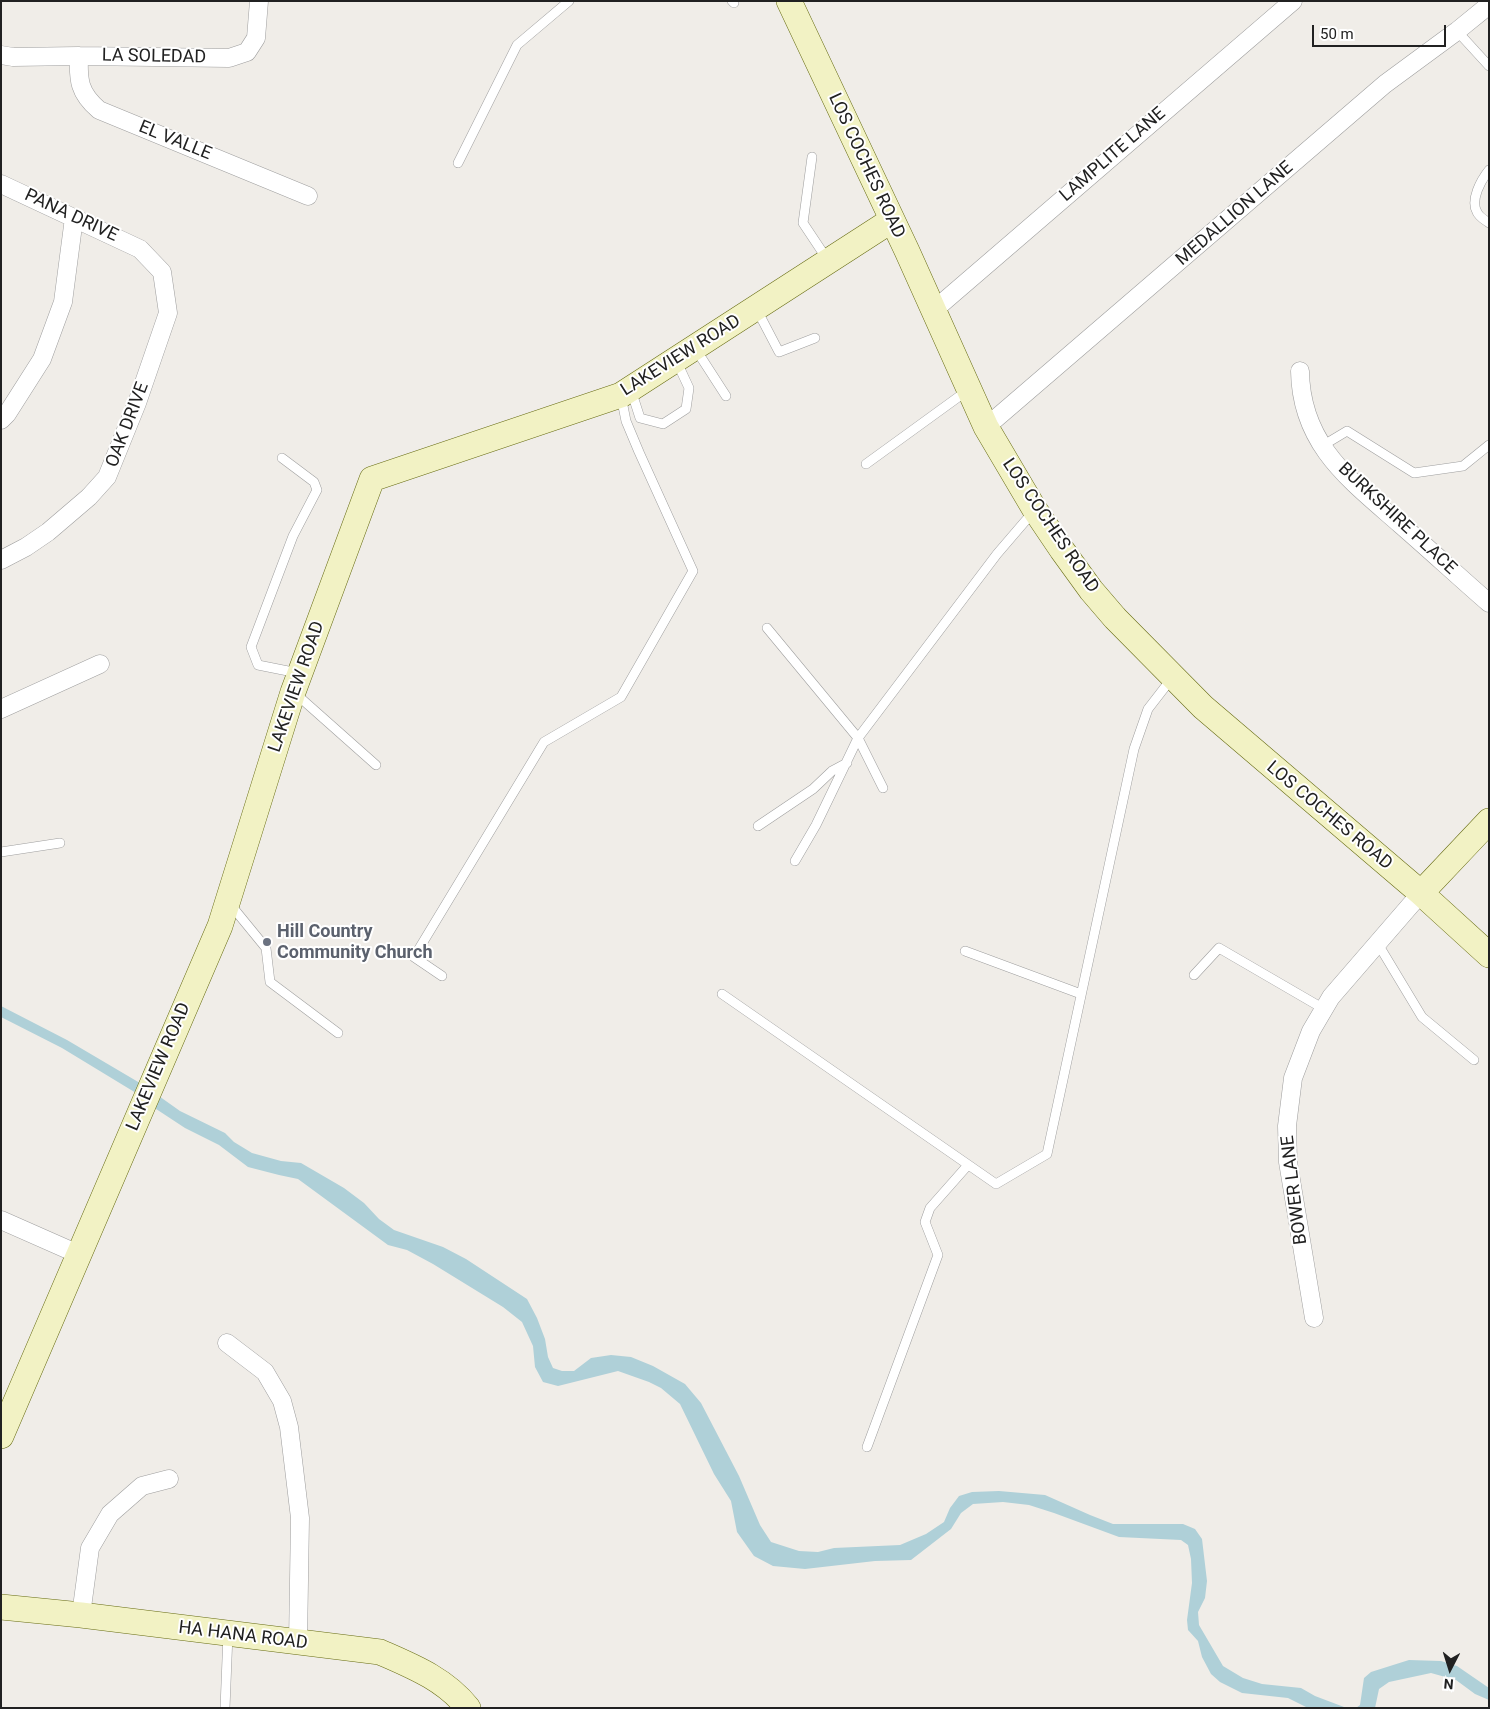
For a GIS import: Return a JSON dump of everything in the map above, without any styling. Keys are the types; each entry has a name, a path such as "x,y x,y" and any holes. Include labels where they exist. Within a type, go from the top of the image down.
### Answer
{"street":[{"name":"LA SOLEDAD","path":"1,55 229,58 247,52 256,38 259,1"},
{"name":"LOS COCHES ROAD","path":"789,1 934,310 986,427 1035,510 1091,590 1115,618 1172,677 1255,753 1421,893 1489,955"},
{"name":"LAMPLITE LANE","path":"934,310 1293,1"},
{"name":"MEDALLION LANE","path":"986,427 1385,84 1489,5"},
{"name":"EL VALLE","path":"79,56 78,80 88,101 99,110 308,196"},
{"name":"PANA DRIVE","path":"1,184 140,249"},
{"path":"1,420 7,414 42,359 63,302 74,218"},
{"name":"LAKEVIEW ROAD","path":"1,1436 216,935 297,683 372,480 626,392 892,220"},
{"name":"OAK DRIVE","path":"1,560 26,547 48,532 89,497 107,478 137,403 168,313 162,272 140,249"},
{"name":"BURKSHIRE PLACE","path":"1300,371 1300,391 1304,408 1322,446 1343,473 1489,603"},
{"path":"1,709 100,664"},
{"path":"1421,893 1489,821"},
{"name":"BOWER LANE","path":"1314,1318 1288,1162 1287,1126 1294,1078 1311,1031 1331,997 1421,893"},
{"path":"1,1220 78,1254"},
{"path":"227,1343 265,1372 282,1401 289,1426 300,1518 298,1643"},
{"path":"80,1615 90,1548 110,1514 142,1486 169,1479"},
{"name":"HA HANA ROAD","path":"1,1607 380,1652 415,1667 442,1683 468,1708"}],"lane":[{"path":"458,164 517,46 568,1"},
{"path":"1457,31 1489,66"},
{"path":"812,157 803,223 829,261"},
{"path":"1489,170 1479,187 1474,206 1477,214 1489,223"},
{"path":"756,308 779,352 815,338"},
{"path":"626,392 640,418 663,424 686,410 689,388 686,354"},
{"path":"686,354 726,396"},
{"path":"866,464 968,390"},
{"path":"442,976 414,957 544,742 621,697 693,571 626,421 626,392"},
{"path":"1322,446 1347,432 1414,472 1463,466 1489,445"},
{"path":"282,458 314,482 317,490 293,536 251,647 258,664 297,683 376,765"},
{"path":"795,861 816,825 858,738 997,554 1035,510"},
{"path":"767,628 858,738 882,788"},
{"path":"722,994 996,1184 1047,1154 1134,749 1148,709 1172,677"},
{"path":"758,826 813,789 832,771 847,763"},
{"path":"1,852 60,843"},
{"path":"228,902 266,948 270,982 338,1033"},
{"path":"1378,944 1422,1017 1474,1060"},
{"path":"1194,975 1219,948 1324,1009"},
{"path":"966,951 1081,994"},
{"path":"867,1447 938,1255 925,1222 930,1208 968,1165"},
{"path":"225,1708 228,1633"}],"water":[{"path":"1,1006 67,1040 145,1086 141,1096 62,1048 1,1017"},
{"path":"156,1094 180,1111 225,1133 234,1142 252,1153 281,1161 301,1163 344,1188 394,1230 443,1247 466,1259 527,1299 545,1339 548,1357 553,1368 562,1371 574,1371 591,1358 611,1355 631,1357 653,1366 685,1384 701,1403 739,1476 760,1525 771,1542 799,1551 818,1552 834,1548 900,1545 926,1534 944,1522 950,1508 959,1496 972,1492 999,1491 1045,1495 1113,1524 1183,1524 1195,1529 1202,1539 1207,1581 1205,1598 1198,1612 1199,1625 1223,1666 1243,1678 1262,1684 1301,1688 1315,1696 1344,1707 1352,1708 1308,1708 1288,1698 1242,1693 1220,1682 1211,1674 1202,1657 1198,1641 1188,1630 1187,1620 1192,1583 1191,1559 1188,1545 1181,1540 1119,1537 1029,1505 1003,1502 973,1504 961,1513 951,1529 911,1560 875,1561 805,1569 773,1566 754,1556 737,1532 731,1501 714,1474 680,1404 661,1388 618,1371 558,1386 543,1382 535,1367 533,1346 522,1322 503,1307 433,1264 407,1250 388,1245 298,1179 248,1167 219,1145 185,1128 150,1105"},
{"path":"1409,1660 1441,1661 1457,1666 1489,1688 1489,1700 1475,1694 1456,1680 1431,1673 1389,1682 1379,1689 1375,1708 1356,1708 1360,1705 1364,1678 1371,1672"}],"place":[{"name":"Hill Country Community Church","path":"267,942"}]}
